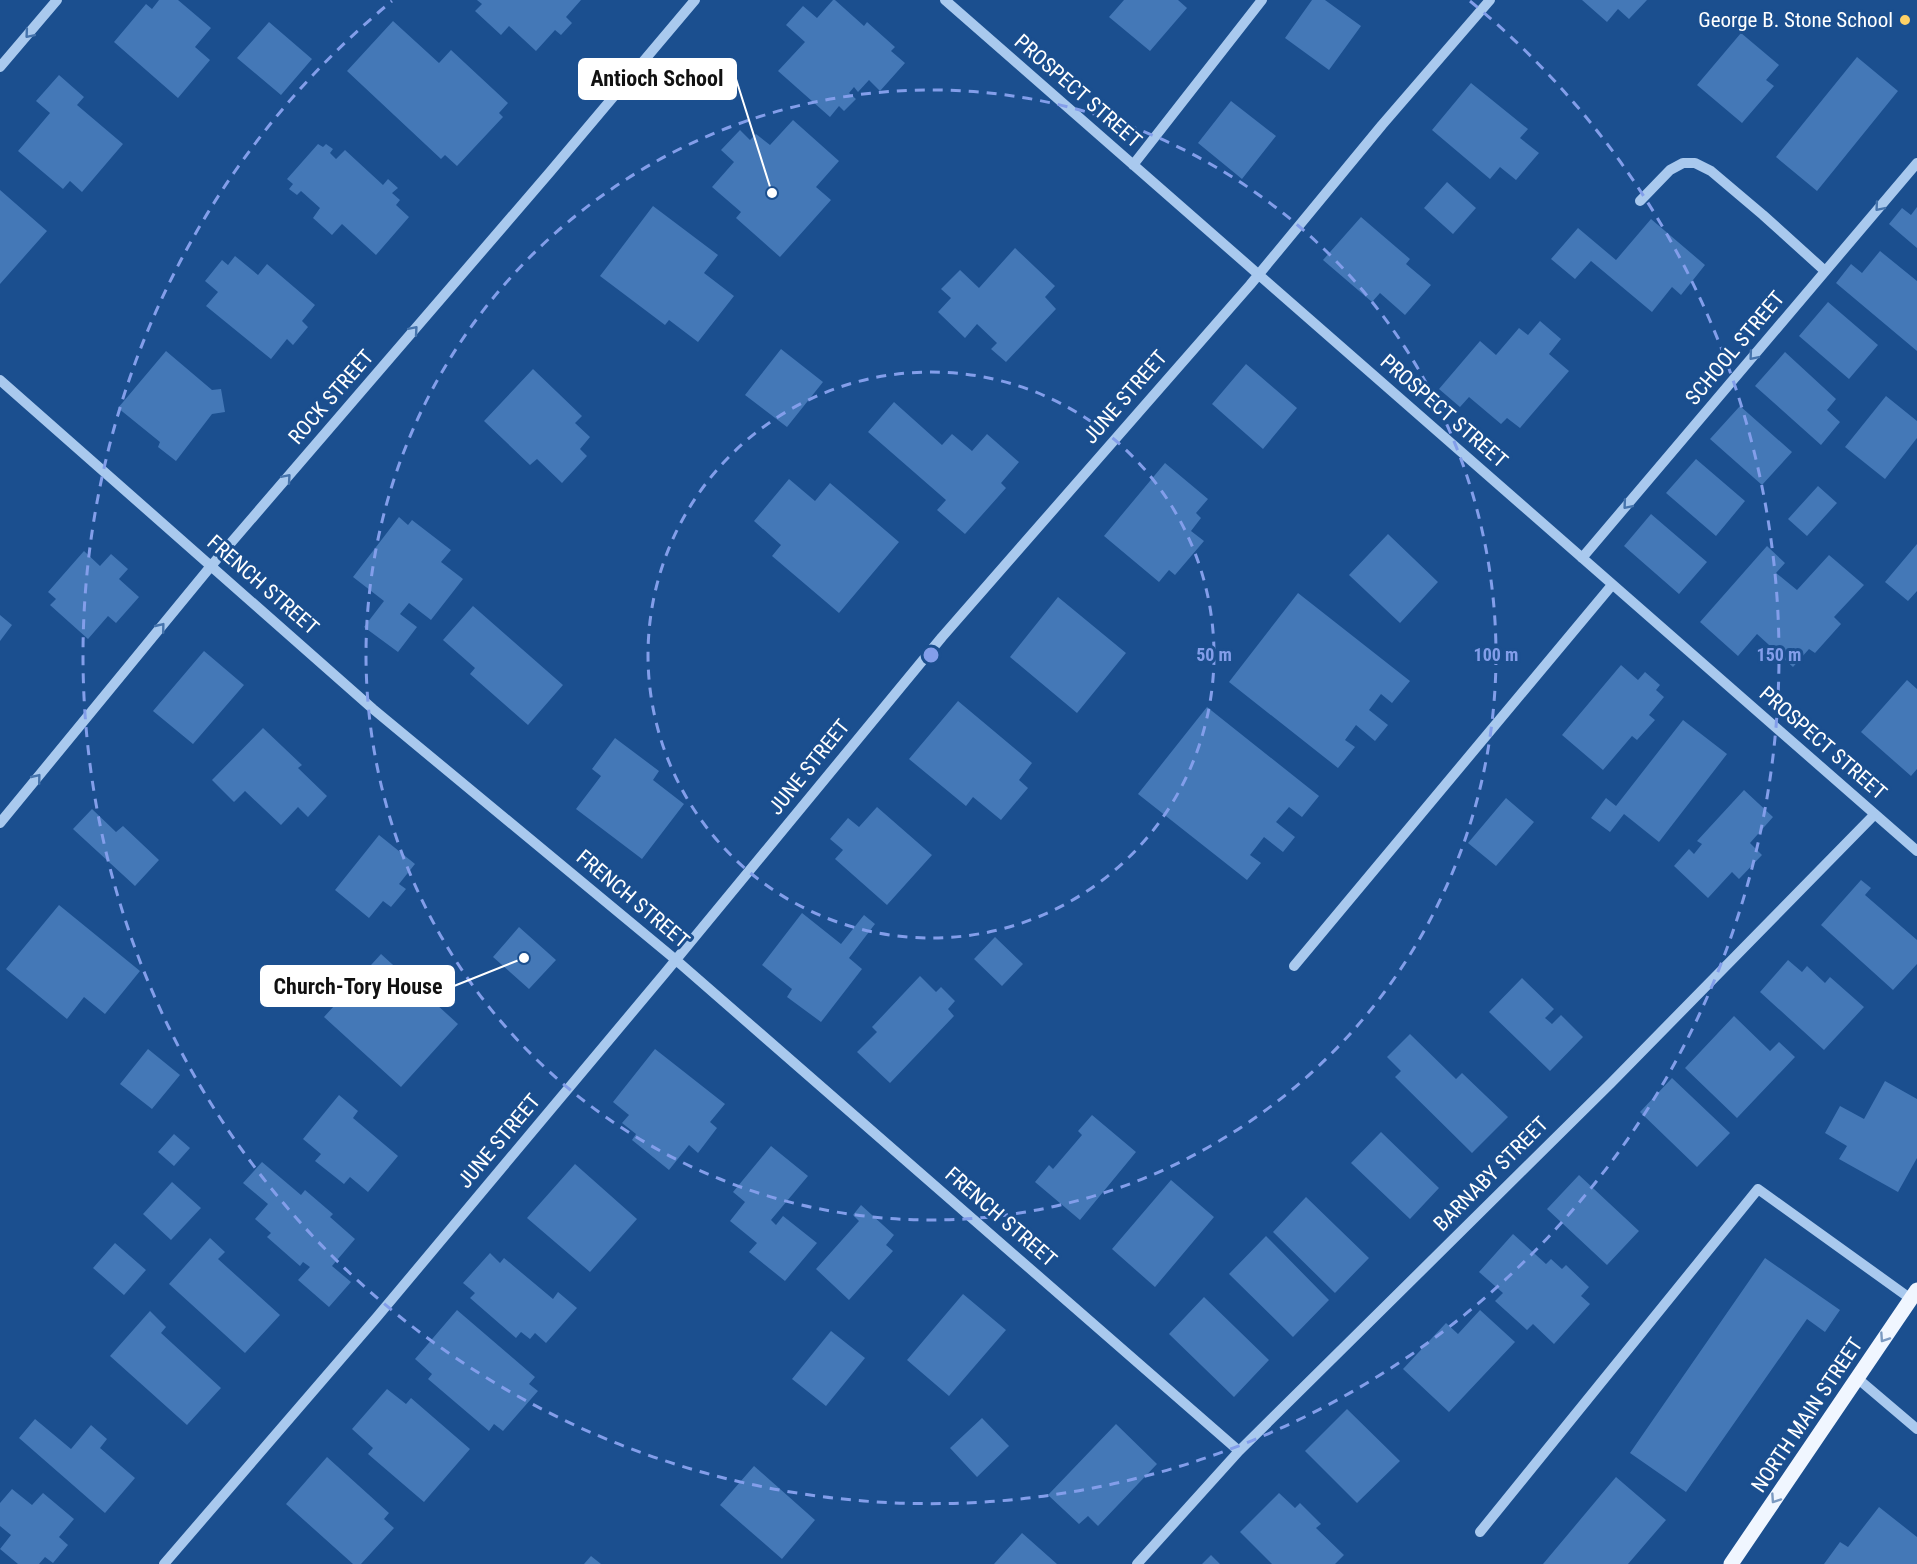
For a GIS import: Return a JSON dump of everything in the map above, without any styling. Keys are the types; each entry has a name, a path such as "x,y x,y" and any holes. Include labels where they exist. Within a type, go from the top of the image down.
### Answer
{"main road":[{"name":"NORTH MAIN STREET","path":"1731,1564 1914,1294"}],"street":[{"path":"0,67 57,0"},
{"name":"ROCK STREET","path":"0,823 211,566 695,0"},
{"name":"PROSPECT STREET","path":"945,0 1917,851"},
{"path":"1133,165 1262,0"},
{"name":"JUNE STREET","path":"164,1564 377,1317 676,960 942,637 1258,274 1490,0"},
{"path":"1640,201 1670,170 1683,163 1695,164 1711,171 1825,271"},
{"name":"SCHOOL STREET","path":"1582,558 1917,163"},
{"name":"FRENCH STREET","path":"0,380 373,709 676,960 1239,1451"},
{"path":"1294,966 1612,585"},
{"name":"BARNABY STREET","path":"1137,1564 1239,1451 1594,1100 1875,814"},
{"path":"1480,1532 1758,1190 1914,1294"},
{"path":"1857,1378 1917,1429"}],"building":[{"path":"159,0 178,0 211,28 195,47 210,60 178,98 114,42 146,4 152,9"},
{"path":"477,0 581,0 566,17 572,23 561,35 555,30 536,51 509,26 501,35 475,11 482,4"},
{"path":"833,0 864,26 867,22 895,47 891,51 905,63 880,91 869,80 858,92 854,87 849,93 856,99 844,111 839,106 830,117 778,71 805,42 786,25 803,6 817,18"},
{"path":"1124,0 1178,0 1187,8 1150,51 1109,17"},
{"path":"1312,0 1325,0 1361,26 1329,70 1285,38"},
{"path":"1582,0 1647,0 1629,19 1618,9 1607,22"},
{"path":"393,21 439,63 451,50 508,103 499,113 503,117 457,166 445,155 441,159 347,71"},
{"path":"269,22 312,59 281,95 237,58"},
{"path":"1741,33 1779,65 1766,80 1774,86 1742,123 1697,85"},
{"path":"1857,57 1898,91 1817,191 1776,157"},
{"path":"59,75 84,97 77,105 123,144 82,192 70,181 63,189 18,151 50,113 36,101"},
{"path":"1471,83 1528,129 1520,138 1539,153 1516,180 1500,167 1490,179 1432,130"},
{"path":"1231,101 1276,136 1242,179 1198,143"},
{"path":"793,120 839,161 816,187 831,200 780,257 736,218 741,212 712,187 734,162 721,150 740,130 750,140 756,134 770,145"},
{"path":"318,144 323,147 326,144 333,149 330,153 336,159 345,150 383,185 388,179 398,188 392,193 400,200 396,205 409,217 376,255 342,224 332,235 313,218 320,208 301,191 297,195 289,189 293,184 287,179"},
{"path":"1447,182 1476,208 1453,234 1424,208"},
{"path":"0,190 47,231 0,284"},
{"path":"653,206 718,255 704,273 734,296 698,342 669,320 665,325 600,276"},
{"path":"1917,207 1917,248 1889,224 1902,208 1911,215"},
{"path":"1361,217 1410,259 1406,264 1431,285 1405,315 1380,293 1372,302 1323,260"},
{"path":"1651,219 1705,265 1681,295 1672,287 1652,312 1591,261 1575,279 1551,259 1578,228 1616,260"},
{"path":"1015,248 1055,286 1045,297 1056,309 1006,362 991,349 997,343 977,324 965,338 938,312 951,298 941,289 960,270 979,288"},
{"path":"1880,251 1917,281 1917,351 1836,283 1851,264 1862,273"},
{"path":"235,256 258,275 267,264 315,305 302,321 308,327 293,345 287,339 271,359 206,306 218,292 205,281 222,260 228,265"},
{"path":"1828,302 1878,345 1849,379 1799,336"},
{"path":"1540,321 1561,339 1549,354 1569,371 1520,428 1507,418 1501,424 1469,397 1460,407 1439,389 1480,341 1496,355 1519,328 1528,335"},
{"path":"781,349 823,382 787,427 745,395"},
{"path":"166,351 212,390 221,389 225,412 212,414 176,461 158,447 160,442 118,408"},
{"path":"1785,352 1836,399 1827,410 1840,422 1821,445 1755,386"},
{"path":"1246,364 1297,408 1263,449 1212,404"},
{"path":"533,369 582,416 575,423 590,437 580,449 587,456 562,483 537,459 530,465 484,421"},
{"path":"1886,396 1917,421 1917,438 1885,479 1845,447"},
{"path":"894,402 942,445 952,434 972,451 987,434 1019,462 1001,483 1006,488 965,534 937,510 946,500 868,432"},
{"path":"1740,406 1792,452 1762,485 1710,439"},
{"path":"1696,459 1745,501 1716,536 1666,493"},
{"path":"1165,463 1208,499 1196,513 1201,518 1191,531 1204,541 1175,575 1169,570 1159,582 1104,536"},
{"path":"789,479 815,501 830,483 899,542 839,613 772,556 781,545 754,521"},
{"path":"1818,486 1837,503 1807,536 1788,519"},
{"path":"1651,514 1707,562 1679,594 1624,546"},
{"path":"399,517 408,525 412,520 451,550 441,562 463,579 431,620 409,603 400,614 417,627 398,652 364,627 384,601 353,577"},
{"path":"1388,534 1438,582 1400,623 1349,575"},
{"path":"1917,544 1917,591 1908,601 1885,582"},
{"path":"1767,546 1785,563 1776,573 1797,590 1829,555 1864,585 1834,617 1841,624 1815,653 1809,649 1793,667 1757,634 1738,656 1700,622"},
{"path":"84,551 100,566 111,554 128,569 119,579 139,597 116,623 108,616 88,639 50,605 56,599 48,592"},
{"path":"1298,593 1410,681 1392,703 1381,694 1369,710 1388,725 1375,741 1356,725 1345,740 1355,747 1338,768 1229,682"},
{"path":"1058,597 1126,653 1077,713 1010,657"},
{"path":"473,606 563,685 528,725 470,674 475,668 443,640"},
{"path":"0,615 12,625 0,641"},
{"path":"204,651 244,685 193,744 153,711"},
{"path":"1621,665 1638,680 1645,672 1660,685 1656,690 1664,697 1649,715 1655,720 1637,740 1632,736 1603,770 1562,735"},
{"path":"1907,680 1917,689 1917,769 1911,776 1861,732"},
{"path":"958,701 1032,763 1019,780 1028,788 1001,820 973,797 966,806 909,759"},
{"path":"1207,707 1319,796 1302,817 1289,807 1276,822 1295,837 1283,852 1264,837 1250,855 1261,863 1247,880 1138,794"},
{"path":"1683,720 1727,754 1659,842 1624,814 1610,832 1591,818 1606,798 1616,806"},
{"path":"263,728 302,765 298,768 327,796 308,817 298,807 281,825 245,791 234,802 212,780"},
{"path":"615,738 659,771 653,780 684,804 642,859 576,809 601,776 592,769"},
{"path":"1744,790 1773,817 1750,843 1762,855 1739,879 1732,872 1708,898 1674,866 1689,849 1694,854 1702,844 1697,841"},
{"path":"1506,798 1534,822 1496,866 1468,843"},
{"path":"877,807 932,855 887,905 835,859 843,850 830,839 848,818 859,827"},
{"path":"92,809 116,832 123,826 159,860 135,886 73,829"},
{"path":"379,835 415,864 399,884 406,889 391,907 383,901 369,918 335,890"},
{"path":"1861,880 1871,888 1865,895 1917,940 1917,964 1893,990 1821,925"},
{"path":"59,905 140,971 105,1014 84,997 67,1019 6,969"},
{"path":"802,913 841,944 864,915 875,924 849,958 862,969 821,1022 787,997 792,989 762,965"},
{"path":"519,927 556,960 529,989 493,957"},
{"path":"995,937 1023,964 1002,986 974,959"},
{"path":"381,954 458,1024 401,1087 324,1017"},
{"path":"1788,960 1802,972 1807,966 1825,983 1830,977 1864,1007 1824,1050 1760,992"},
{"path":"920,976 936,992 941,987 955,1001 948,1009 954,1016 890,1083 857,1052 877,1032 872,1027"},
{"path":"1522,978 1554,1009 1545,1018 1552,1024 1561,1015 1583,1037 1550,1071 1489,1012"},
{"path":"1734,1016 1770,1051 1779,1042 1795,1057 1737,1118 1685,1068"},
{"path":"1410,1034 1456,1079 1462,1073 1508,1117 1472,1153 1395,1077 1401,1071 1387,1057"},
{"path":"148,1049 180,1075 152,1109 120,1084"},
{"path":"655,1049 725,1104 710,1122 717,1128 698,1153 689,1145 669,1170 632,1140 636,1134 622,1123 629,1115 613,1102"},
{"path":"1672,1078 1730,1133 1697,1167 1640,1112"},
{"path":"1885,1081 1917,1099 1917,1158 1898,1192 1839,1159 1847,1146 1825,1133 1840,1106 1864,1119"},
{"path":"339,1095 358,1111 353,1118 398,1156 368,1192 350,1177 344,1184 315,1161 321,1154 303,1139"},
{"path":"1092,1115 1136,1152 1080,1220 1035,1182 1049,1165 1053,1169 1082,1135 1078,1131"},
{"path":"1381,1132 1439,1188 1410,1219 1351,1163"},
{"path":"174,1134 190,1148 174,1166 158,1152"},
{"path":"771,1146 808,1176 771,1220 776,1225 783,1216 817,1243 785,1281 749,1252 757,1243 730,1221 745,1202 733,1192"},
{"path":"262,1162 301,1195 305,1190 333,1214 330,1217 355,1239 332,1266 351,1282 329,1307 298,1280 310,1267 303,1262 300,1266 267,1237 271,1233 255,1219 268,1204 243,1183"},
{"path":"575,1164 637,1219 590,1272 527,1218"},
{"path":"1579,1175 1639,1231 1607,1265 1547,1209"},
{"path":"1171,1180 1214,1217 1155,1287 1112,1249"},
{"path":"172,1182 201,1208 171,1240 143,1214"},
{"path":"1306,1197 1369,1258 1335,1293 1273,1232"},
{"path":"861,1205 894,1235 886,1245 893,1251 849,1300 816,1269 859,1221 853,1215"},
{"path":"1513,1234 1546,1264 1551,1259 1562,1269 1566,1265 1589,1287 1581,1296 1590,1304 1554,1344 1533,1324 1527,1330 1495,1301 1503,1293 1479,1272"},
{"path":"1266,1236 1329,1300 1293,1337 1229,1274"},
{"path":"210,1238 225,1252 218,1259 280,1315 245,1353 169,1284"},
{"path":"115,1243 146,1270 124,1295 93,1268"},
{"path":"490,1253 500,1263 504,1258 553,1299 558,1292 577,1308 546,1343 535,1333 530,1339 521,1332 516,1338 470,1298 475,1293 463,1283"},
{"path":"1765,1258 1840,1310 1825,1332 1807,1319 1686,1492 1630,1453"},
{"path":"963,1294 1006,1330 949,1396 907,1360"},
{"path":"1204,1297 1269,1360 1234,1397 1169,1334"},
{"path":"457,1310 535,1377 529,1384 538,1391 503,1431 494,1424 489,1431 428,1379 432,1374 415,1359"},
{"path":"1480,1310 1515,1342 1449,1412 1403,1369 1446,1323 1458,1334"},
{"path":"150,1311 166,1327 161,1333 221,1388 187,1425 110,1356"},
{"path":"831,1331 865,1358 826,1406 792,1379"},
{"path":"387,1389 406,1404 411,1398 470,1449 424,1502 368,1454 373,1448 352,1429"},
{"path":"1347,1409 1400,1461 1357,1503 1305,1451"},
{"path":"982,1418 1009,1446 977,1477 950,1448"},
{"path":"35,1419 71,1449 91,1425 107,1439 100,1448 135,1478 105,1513 19,1438"},
{"path":"1116,1424 1157,1464 1098,1526 1088,1516 1079,1524 1048,1495"},
{"path":"327,1457 389,1513 384,1519 394,1528 361,1564 353,1564 286,1504"},
{"path":"754,1466 815,1520 782,1559 720,1505"},
{"path":"1616,1477 1666,1520 1628,1564 1543,1564"},
{"path":"12,1489 32,1505 43,1493 74,1519 59,1537 68,1545 53,1563 45,1557 39,1564 18,1564 0,1549 11,1535 0,1526 0,1503"},
{"path":"1279,1493 1295,1508 1300,1503 1321,1524 1316,1528 1344,1555 1335,1564 1272,1564 1240,1532"},
{"path":"1879,1507 1917,1537 1917,1564 1824,1564 1840,1542 1848,1547"},
{"path":"1022,1533 1057,1564 994,1564"},
{"path":"1211,1555 1220,1564 1202,1564"},
{"path":"591,1556 601,1564 584,1564"}],"place":[{"name":"George B. Stone School","path":"1905,20"},
{"name":"Antioch School","path":"772,193"},
{"name":"Church-Tory House","path":"524,958"}]}
